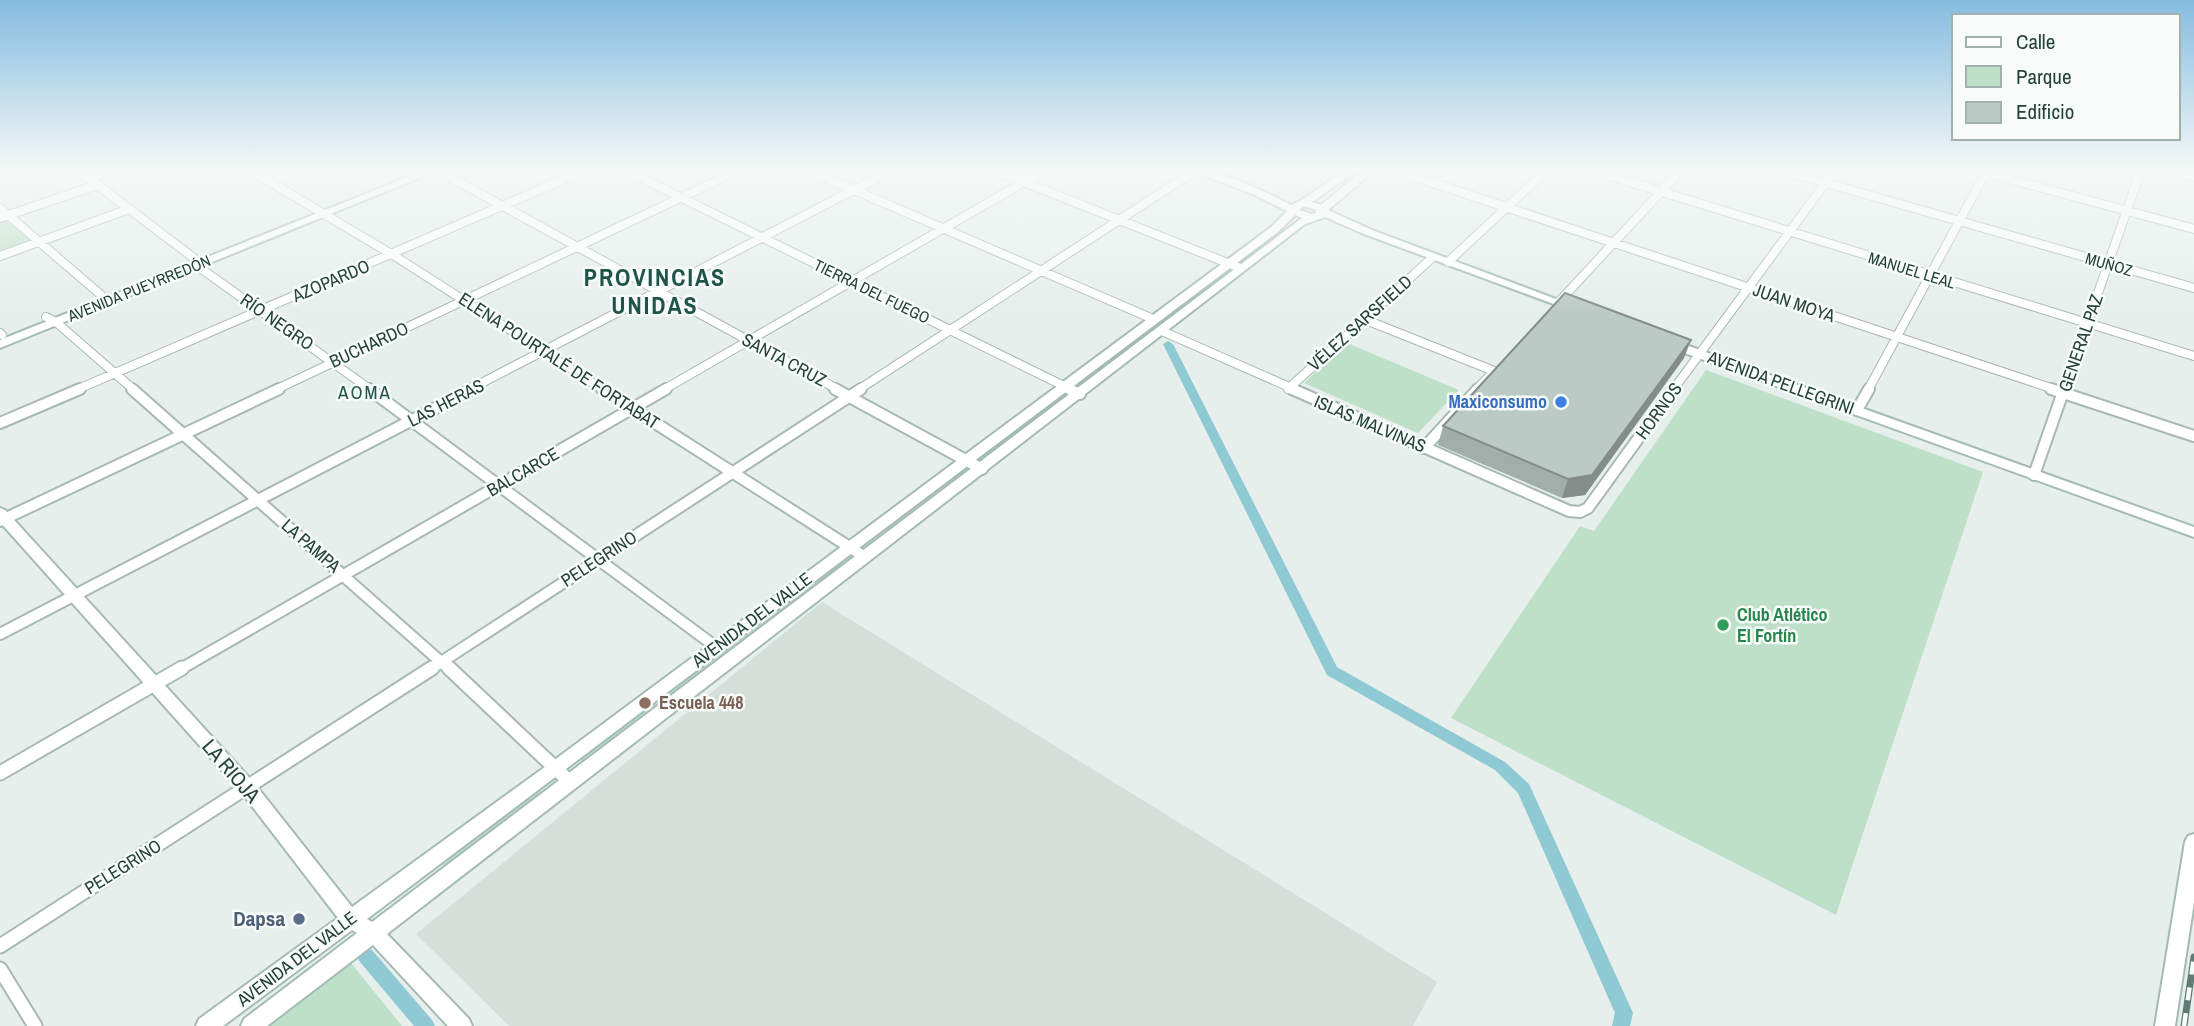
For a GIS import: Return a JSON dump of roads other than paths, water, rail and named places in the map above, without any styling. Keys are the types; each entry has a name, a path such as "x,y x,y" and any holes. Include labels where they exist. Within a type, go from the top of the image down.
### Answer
{"main road":[{"name":"AVENIDA PUEYRREDÓN","path":"0,337 51,320 305,218"},
{"name":"AVENIDA DEL VALLE","path":"251,1026 982,469 1074,390 1234,265 1286,218"},
{"name":"AVENIDA DEL VALLE","path":"1234,265 1310,218"},
{"path":"1329,218 1448,262 1554,308 1585,312"},
{"name":"AVENIDA PUEYRREDÓN","path":"51,320 101,295 196,262"},
{"name":"AVENIDA PELLEGRINI","path":"1662,340 2194,533"},
{"name":"AVENIDA DEL VALLE","path":"206,1026 967,460 1074,390"},
{"name":"LA RIOJA","path":"2,517 248,788 350,919 374,933 462,1026"},
{"path":"2165,1026 2194,842"}],"street":[{"path":"5,218 39,242 101,295"},
{"path":"0,256 105,218"},
{"name":"RÍO NEGRO","path":"140,218 716,647"},
{"name":"ELENA POURTALÉ DE FORTABAT","path":"330,218 464,300 864,557"},
{"name":"AZOPARDO","path":"0,423 478,218"},
{"name":"SANTA CRUZ","path":"527,218 982,469"},
{"name":"BUCHARDO","path":"2,517 638,218"},
{"name":"TIERRA DEL FUEGO","path":"723,218 1074,390"},
{"name":"LAS HERAS","path":"0,634 801,218"},
{"name":"ISLAS MALVINAS","path":"918,218 1157,325 1288,389 1569,512 1580,512"},
{"name":"BALCARCE","path":"0,773 963,218"},
{"path":"1112,218 1234,265"},
{"name":"PELEGRINO","path":"0,946 248,788 1125,218"},
{"path":"1448,262 1495,218"},
{"name":"JUAN MOYA","path":"1537,218 2194,436"},
{"path":"1554,308 1638,218"},
{"name":"MANUEL LEAL","path":"1743,218 2194,356"},
{"name":"HORNOS","path":"1580,512 1588,508 1701,354 1746,287 1799,218"},
{"name":"MUÑOZ","path":"1945,218 2194,288"},
{"path":"1857,410 1961,218"},
{"name":"GENERAL PAZ","path":"2034,475 2125,218"},
{"path":"2153,218 2194,229"},
{"name":"VÉLEZ SARSFIELD","path":"1288,389 1433,257"},
{"name":"LA PAMPA","path":"51,320 442,662 571,783"},
{"path":"1366,320 1494,371"},
{"path":"1424,448 1503,361"},
{"path":"0,969 35,1026"}],"waterway":[{"path":"1168,344 1332,671 1500,766 1524,789 1624,1013 1621,1026"},
{"path":"366,956 426,1026"}],"railway":[{"path":"2184,1026 2194,957"}],"place":[{"name":"Maxiconsumo","path":"1561,402"},
{"name":"Club Atlético El Fortín","path":"1723,625"},
{"name":"Escuela 448","path":"645,703"},
{"name":"Dapsa","path":"299,919"}],"district":[{"name":"PROVINCIAS UNIDAS","path":"655,292"},
{"name":"AOMA","path":"365,392"}]}
